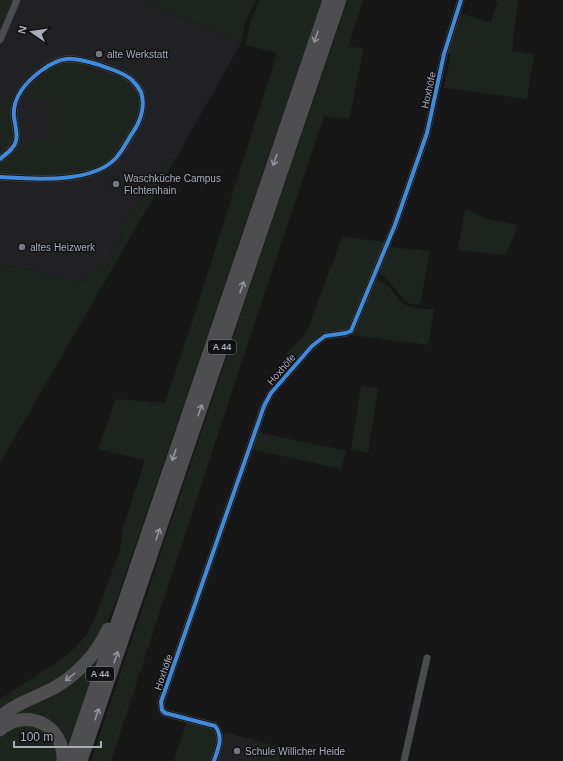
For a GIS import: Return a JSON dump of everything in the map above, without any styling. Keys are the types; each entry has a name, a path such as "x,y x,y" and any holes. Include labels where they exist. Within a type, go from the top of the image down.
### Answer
{"highway":[{"name":"A 44","path":"78,761 129,586 329,0"},
{"name":"A 44","path":"78,761 340,0"},
{"path":"0,717 18,705 59,685 82,667 101,644 129,586"},
{"path":"0,730 12,722 22,720 31,720 44,724 59,738 63,750 63,761"}],"street":[{"path":"0,40 17,0"},
{"name":"Hoxhöfe","path":"214,761 221,739 220,731 215,726 165,713 162,710 161,702 264,406 270,393 312,346 325,336 351,331 373,280 395,225 427,133 444,54 461,0"},
{"path":"0,159 12,148 16,141 14,108 19,94 35,75 51,64 67,58 83,60 125,76 132,81 140,91 144,102 134,132 116,157 99,170 78,177 0,177"},
{"path":"404,761 427,658"}],"shaded area":[{"path":"0,0 15,0 0,34"},
{"path":"15,0 142,0 241,43 175,160 170,157 146,194 119,226 122,239 104,262 80,283 43,274 31,269 17,268 0,264 0,34"},
{"path":"142,0 256,0 245,23 241,43"},
{"path":"260,0 322,0 117,599 104,629 91,650 63,677 0,712 0,699 54,664 75,648 87,634 94,620 119,553 123,528 145,460 98,449 116,399 165,403 193,320 277,53 245,45 251,20"},
{"path":"348,0 363,0 348,47 364,48 349,119 324,116 111,761 91,761 315,95"},
{"path":"494,0 518,0 512,51 534,54 527,99 444,88 451,54 446,53 460,13 491,23 498,2"},
{"path":"70,60 88,64 86,68 113,79 116,75 127,81 134,88 140,104 136,121 131,130 120,148 110,159 102,166 87,172 50,176 0,176 0,165 11,155 20,143 48,140 45,98 19,100 29,86 40,75 54,66"},
{"path":"0,98 9,100 10,119 0,120"},
{"path":"12,121 12,140 8,147 0,155 0,122"},
{"path":"170,157 175,160 0,463 0,264 17,268 31,269 43,274 80,283 104,262 122,239 119,226 146,194"},
{"path":"465,209 490,220 518,225 506,255 458,250"},
{"path":"342,237 386,242 348,331 322,333 283,375 276,373 290,349 306,334"},
{"path":"390,247 430,251 420,305 411,304 405,301 381,274 379,270"},
{"path":"375,280 381,281 389,287 401,302 406,305 423,309 434,309 428,345 351,335"},
{"path":"361,386 378,388 368,453 351,449"},
{"path":"257,432 346,451 341,469 251,449"},
{"path":"103,646 66,755 50,726 0,722"},
{"path":"187,721 215,729 218,741 212,761 174,761"},
{"path":"17,725 36,725 53,738 59,761 0,761 0,735"},
{"name":"Schule Willicher Heide","path":"225,732 258,741 252,761 217,761"},
{"path":"258,741 282,748 279,761 252,761"}],"cycle path":[{"path":"214,761 220,739 218,730 215,726 165,713 162,710 161,702 264,406 271,393 312,346 325,336 351,331 395,225 427,133 444,54 461,0"},
{"path":"0,159 12,149 17,138 14,110 18,96 31,79 53,63 66,59 72,59 100,65 127,76 133,81 141,92 143,103 141,115 137,125 116,158 105,166 92,172 61,178 29,179 0,177"}],"place":[{"name":"alte Werkstatt","path":"99,54"},
{"name":"Waschküche Campus FIchtenhain","path":"116,184"},
{"name":"altes Heizwerk","path":"22,247"},
{"name":"Schule Willicher Heide","path":"237,751"}]}
